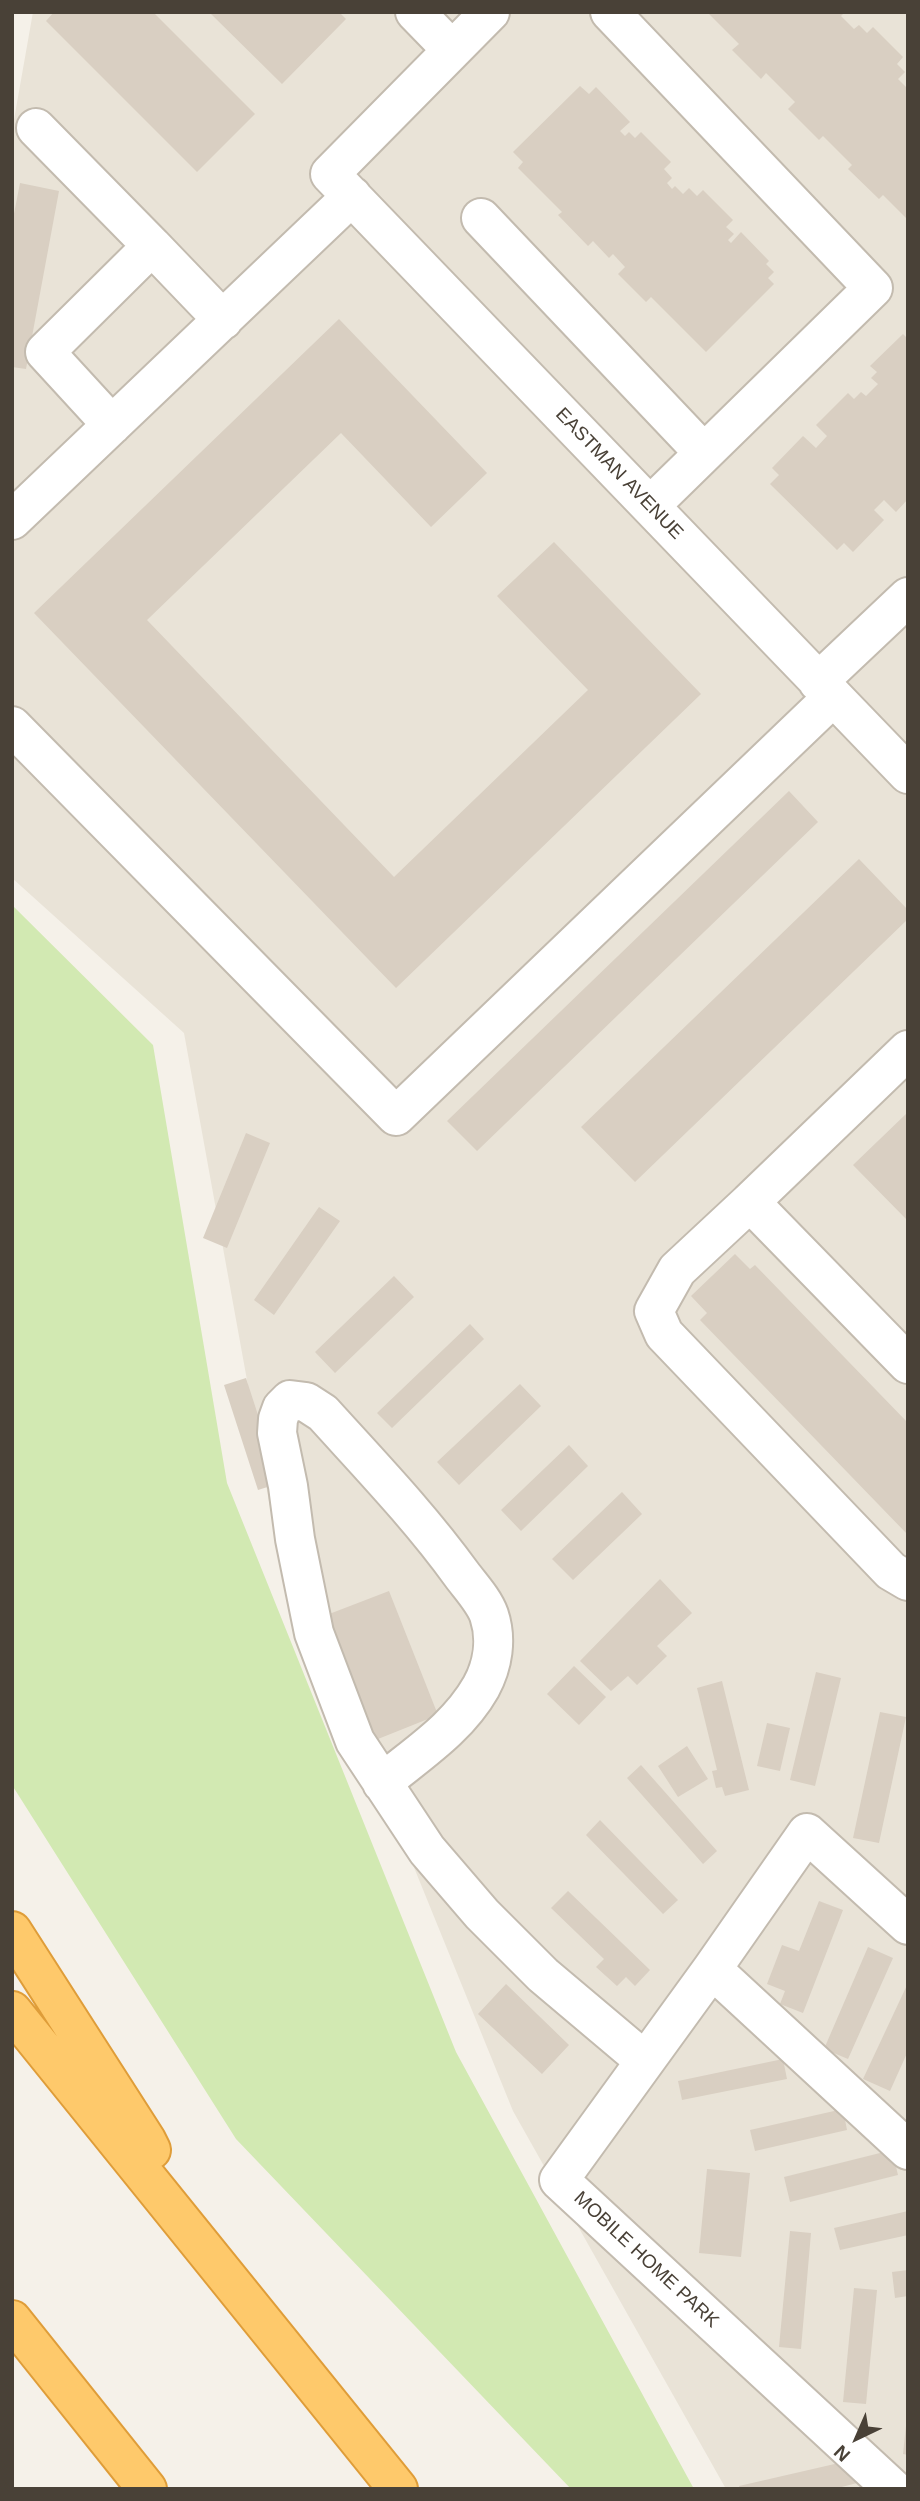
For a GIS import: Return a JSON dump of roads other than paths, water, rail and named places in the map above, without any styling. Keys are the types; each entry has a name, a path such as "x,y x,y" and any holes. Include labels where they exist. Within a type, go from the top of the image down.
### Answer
{"highway":[{"path":"12,1931 146,2140 180,2216"},
{"path":"12,2011 398,2489"},
{"path":"12,2320 147,2489"}],"street":[{"path":"415,12 452,50"},
{"path":"12,520 223,320 341,185 452,50 490,12"},
{"path":"610,12 873,288 650,506"},
{"path":"36,128 223,320"},
{"name":"EASTMAN AVENUE","path":"341,185 908,774"},
{"path":"481,218 704,453"},
{"path":"112,425 44,352 152,246"},
{"path":"12,726 396,1116 826,689 908,597"},
{"path":"908,1049 677,1270 654,1311 664,1334 891,1572 908,1581"},
{"path":"750,1202 908,1364"},
{"path":"382,1783 440,1737 463,1714 482,1686 493,1657 493,1631 488,1612 432,1533 323,1413 306,1402 290,1400 282,1408 277,1433 295,1539 314,1633 355,1741 382,1783 427,1850 482,1914 543,1975 645,2061"},
{"name":"MOBILE HOME PARK","path":"893,2489 559,2180 807,1833 908,1925"},
{"path":"712,1969 908,2150"}]}
